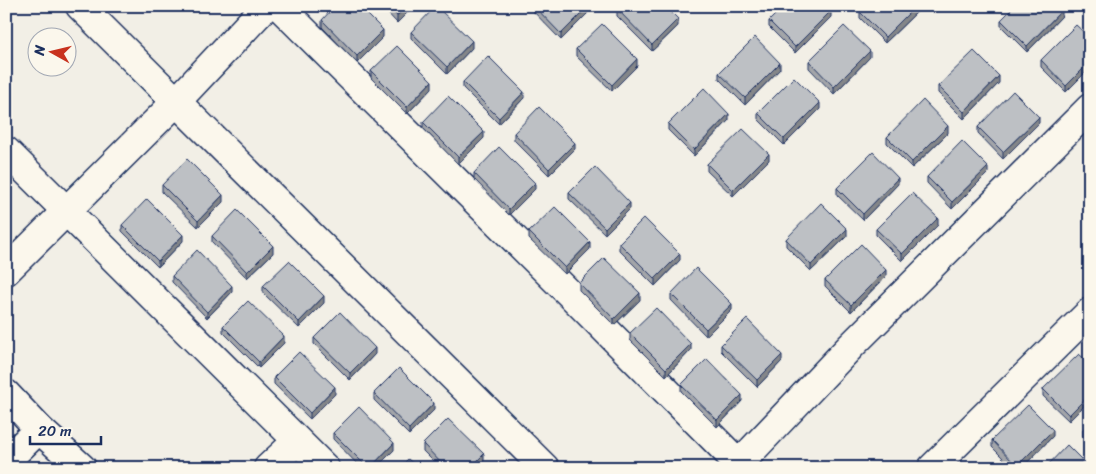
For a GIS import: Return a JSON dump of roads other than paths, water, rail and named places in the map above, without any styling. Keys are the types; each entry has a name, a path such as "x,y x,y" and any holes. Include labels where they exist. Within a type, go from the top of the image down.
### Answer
{"street":[{"path":"80,6 545,468"},
{"path":"6,271 176,102 266,6"},
{"path":"279,6 740,464 851,346 1090,108"},
{"path":"6,150 325,468"},
{"path":"932,468 1090,312"},
{"path":"6,394 39,429 82,468"},
{"path":"6,462 39,429"},
{"path":"268,468 297,441"}]}
